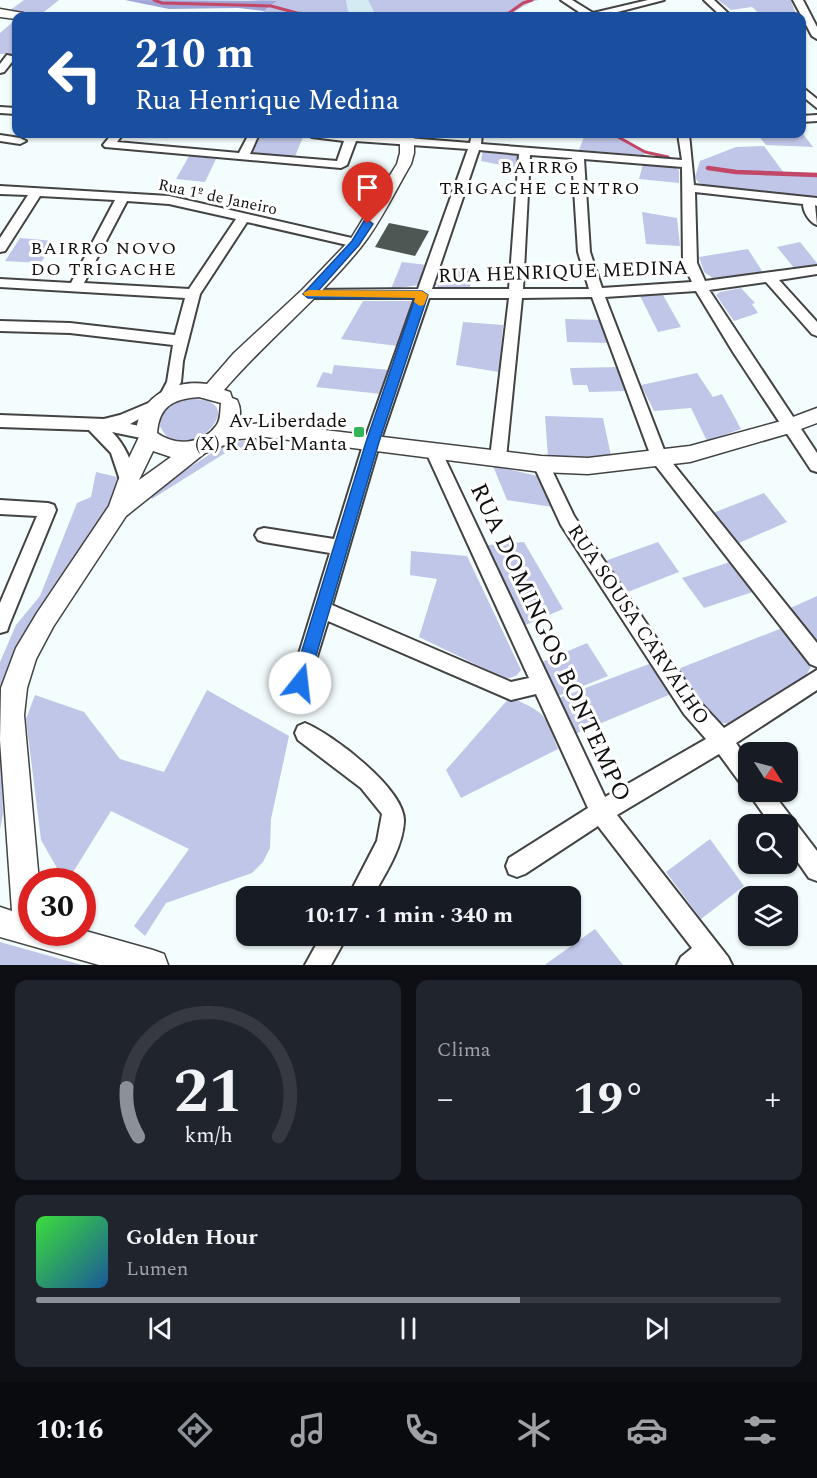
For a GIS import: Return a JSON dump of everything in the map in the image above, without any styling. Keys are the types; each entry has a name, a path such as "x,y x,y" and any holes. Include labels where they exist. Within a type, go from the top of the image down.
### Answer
{"street":[{"path":"566,0 586,12"},
{"path":"609,12 659,0"},
{"path":"709,0 722,12"},
{"path":"643,4 654,12"},
{"path":"817,15 806,17 817,36"},
{"path":"0,70 9,57"},
{"path":"806,94 817,105"},
{"path":"0,138 20,141"},
{"path":"114,138 109,145 340,165 351,138"},
{"path":"243,157 252,138"},
{"path":"211,392 241,358 308,294 356,243 404,164 408,138"},
{"path":"442,138 476,139 525,150 688,164"},
{"path":"685,138 688,164 688,254 700,286 744,357 817,466"},
{"path":"300,683 372,442 476,139"},
{"path":"498,458 516,293 525,150"},
{"path":"578,155 584,252 597,293 659,458 817,658"},
{"path":"688,189 813,202 809,209 817,221"},
{"name":"Rua 1º de Janeiro","path":"0,190 169,200 356,243"},
{"path":"0,248 36,192"},
{"path":"75,287 124,196"},
{"path":"27,868 11,715 14,688 25,656 45,620 119,509 128,481 148,435 147,418 174,382 193,294 243,218"},
{"name":"RUA HENRIQUE MEDINA","path":"308,294 597,293 700,286 817,270"},
{"path":"769,277 817,331"},
{"path":"0,283 193,294"},
{"path":"0,326 69,328 182,341"},
{"path":"98,425 124,420 161,401 193,390 219,395 242,416 266,430"},
{"path":"119,509 151,482 225,430 230,421 230,405"},
{"path":"0,421 98,425 148,435 157,445 174,451 205,444 238,432 266,430 542,464 588,466 706,450 817,416"},
{"path":"98,425 123,457 128,481"},
{"name":"RUA DOMINGOS BONTEMPO","path":"433,450 601,812 714,958"},
{"name":"RUA SOUSA CARVALHO","path":"542,464 567,520 691,707 722,741 738,763"},
{"path":"0,507 48,510 1,620"},
{"path":"264,536 340,547"},
{"path":"321,609 511,691 542,684"},
{"path":"517,866 601,812 722,741 817,678"},
{"path":"305,733 381,792 393,812 393,828 365,886"},
{"path":"767,802 776,814"},
{"path":"798,844 817,870"},
{"path":"0,922 18,927"},
{"path":"86,946 153,965"},
{"path":"317,965 329,946"},
{"path":"689,965 714,958"}],"shaded area":[{"path":"24,0 59,0 44,12 9,11"},
{"path":"125,0 277,1 264,11 238,8 169,9"},
{"path":"247,0 346,0 348,12 263,12 276,2"},
{"path":"346,0 368,0 374,12 348,12"},
{"path":"368,0 539,0 514,12 374,12"},
{"path":"718,0 791,0 795,12 758,12 752,7 731,10"},
{"path":"12,23 12,54 0,54 0,33"},
{"path":"259,138 303,138 294,159 251,155"},
{"path":"584,138 619,138 644,155 579,150"},
{"path":"760,138 806,138 813,147 766,145"},
{"path":"764,146 784,173 817,173 817,198 708,187 698,182 695,177 700,161 736,147"},
{"path":"483,150 520,154 517,168 481,161"},
{"path":"189,156 216,159 205,182 176,179"},
{"path":"643,164 674,167 679,170 679,183 639,179"},
{"path":"642,212 677,218 680,246 646,244"},
{"path":"20,238 54,241 41,263 5,261"},
{"path":"800,242 817,266 794,268 777,247"},
{"path":"748,249 764,274 716,280 704,272 699,257"},
{"path":"402,262 427,265 419,285 391,289"},
{"path":"442,267 475,271 469,290 438,287 436,284"},
{"path":"741,288 755,303 752,304 758,313 734,321 716,295 720,292"},
{"path":"663,295 681,327 658,332 640,296"},
{"path":"363,301 411,301 398,346 341,339"},
{"path":"565,319 602,320 610,343 567,342"},
{"path":"463,322 503,325 499,372 456,365"},
{"path":"334,365 390,370 381,394 316,387 323,372 332,374"},
{"path":"619,367 627,391 589,392 587,385 573,385 570,368"},
{"path":"697,373 713,397 722,394 741,429 707,441 691,408 654,411 641,385"},
{"path":"189,399 209,402 217,409 217,420 209,430 197,438 183,442 170,439 160,426 162,415 173,404"},
{"path":"545,416 603,418 611,456 579,459 548,457"},
{"path":"252,439 275,441 273,446 230,450 152,499 149,494 224,445"},
{"path":"493,466 538,476 553,507 507,500"},
{"path":"96,472 117,477 113,500 0,727 0,662 16,625 40,596 77,503 91,497"},
{"path":"764,493 787,522 739,543 713,513"},
{"path":"524,542 563,609 523,626 487,545"},
{"path":"658,542 679,572 625,593 605,561"},
{"path":"411,551 467,556 521,670 516,676 506,679 419,637 437,579 410,575"},
{"path":"733,561 756,591 704,608 682,578"},
{"path":"817,596 817,642 786,610"},
{"path":"782,628 812,665 805,677 731,724 714,718 678,669"},
{"path":"587,643 608,676 558,696 542,662"},
{"path":"649,664 671,694 575,734 559,698"},
{"path":"207,690 289,736 271,819 270,848 263,862 252,873 166,903 145,936 134,926 189,849 111,811 76,868 57,868 41,840 26,719 35,695 84,712 120,759 164,772"},
{"path":"510,697 538,711 543,716 558,749 461,798 446,770"},
{"path":"0,727 3,814 0,829"},
{"path":"710,839 744,886 738,886 738,891 701,919 666,872"},
{"path":"595,929 623,965 546,965 571,946 581,946 581,939"},
{"path":"0,942 82,965 0,965"}],"building":[{"path":"389,223 429,231 415,256 375,247"}],"waterway":[{"path":"154,0 162,3 271,6 293,12"},
{"path":"510,12 532,0"},
{"path":"620,138 645,152 668,157"},
{"path":"708,168 736,172 817,175"}],"slow traffic":[{"path":"309,293 422,295 420,302"}],"place":[{"name":"Av Liberdade (X) R Abel Manta","path":"359,432"}],"district":[{"name":"BAIRRO TRIGACHE CENTRO","path":"540,177"},
{"name":"BAIRRO NOVO DO TRIGACHE","path":"104,258"}],"route":[{"path":"300,683 372,442 422,295 308,294 356,243 368,224"}]}
